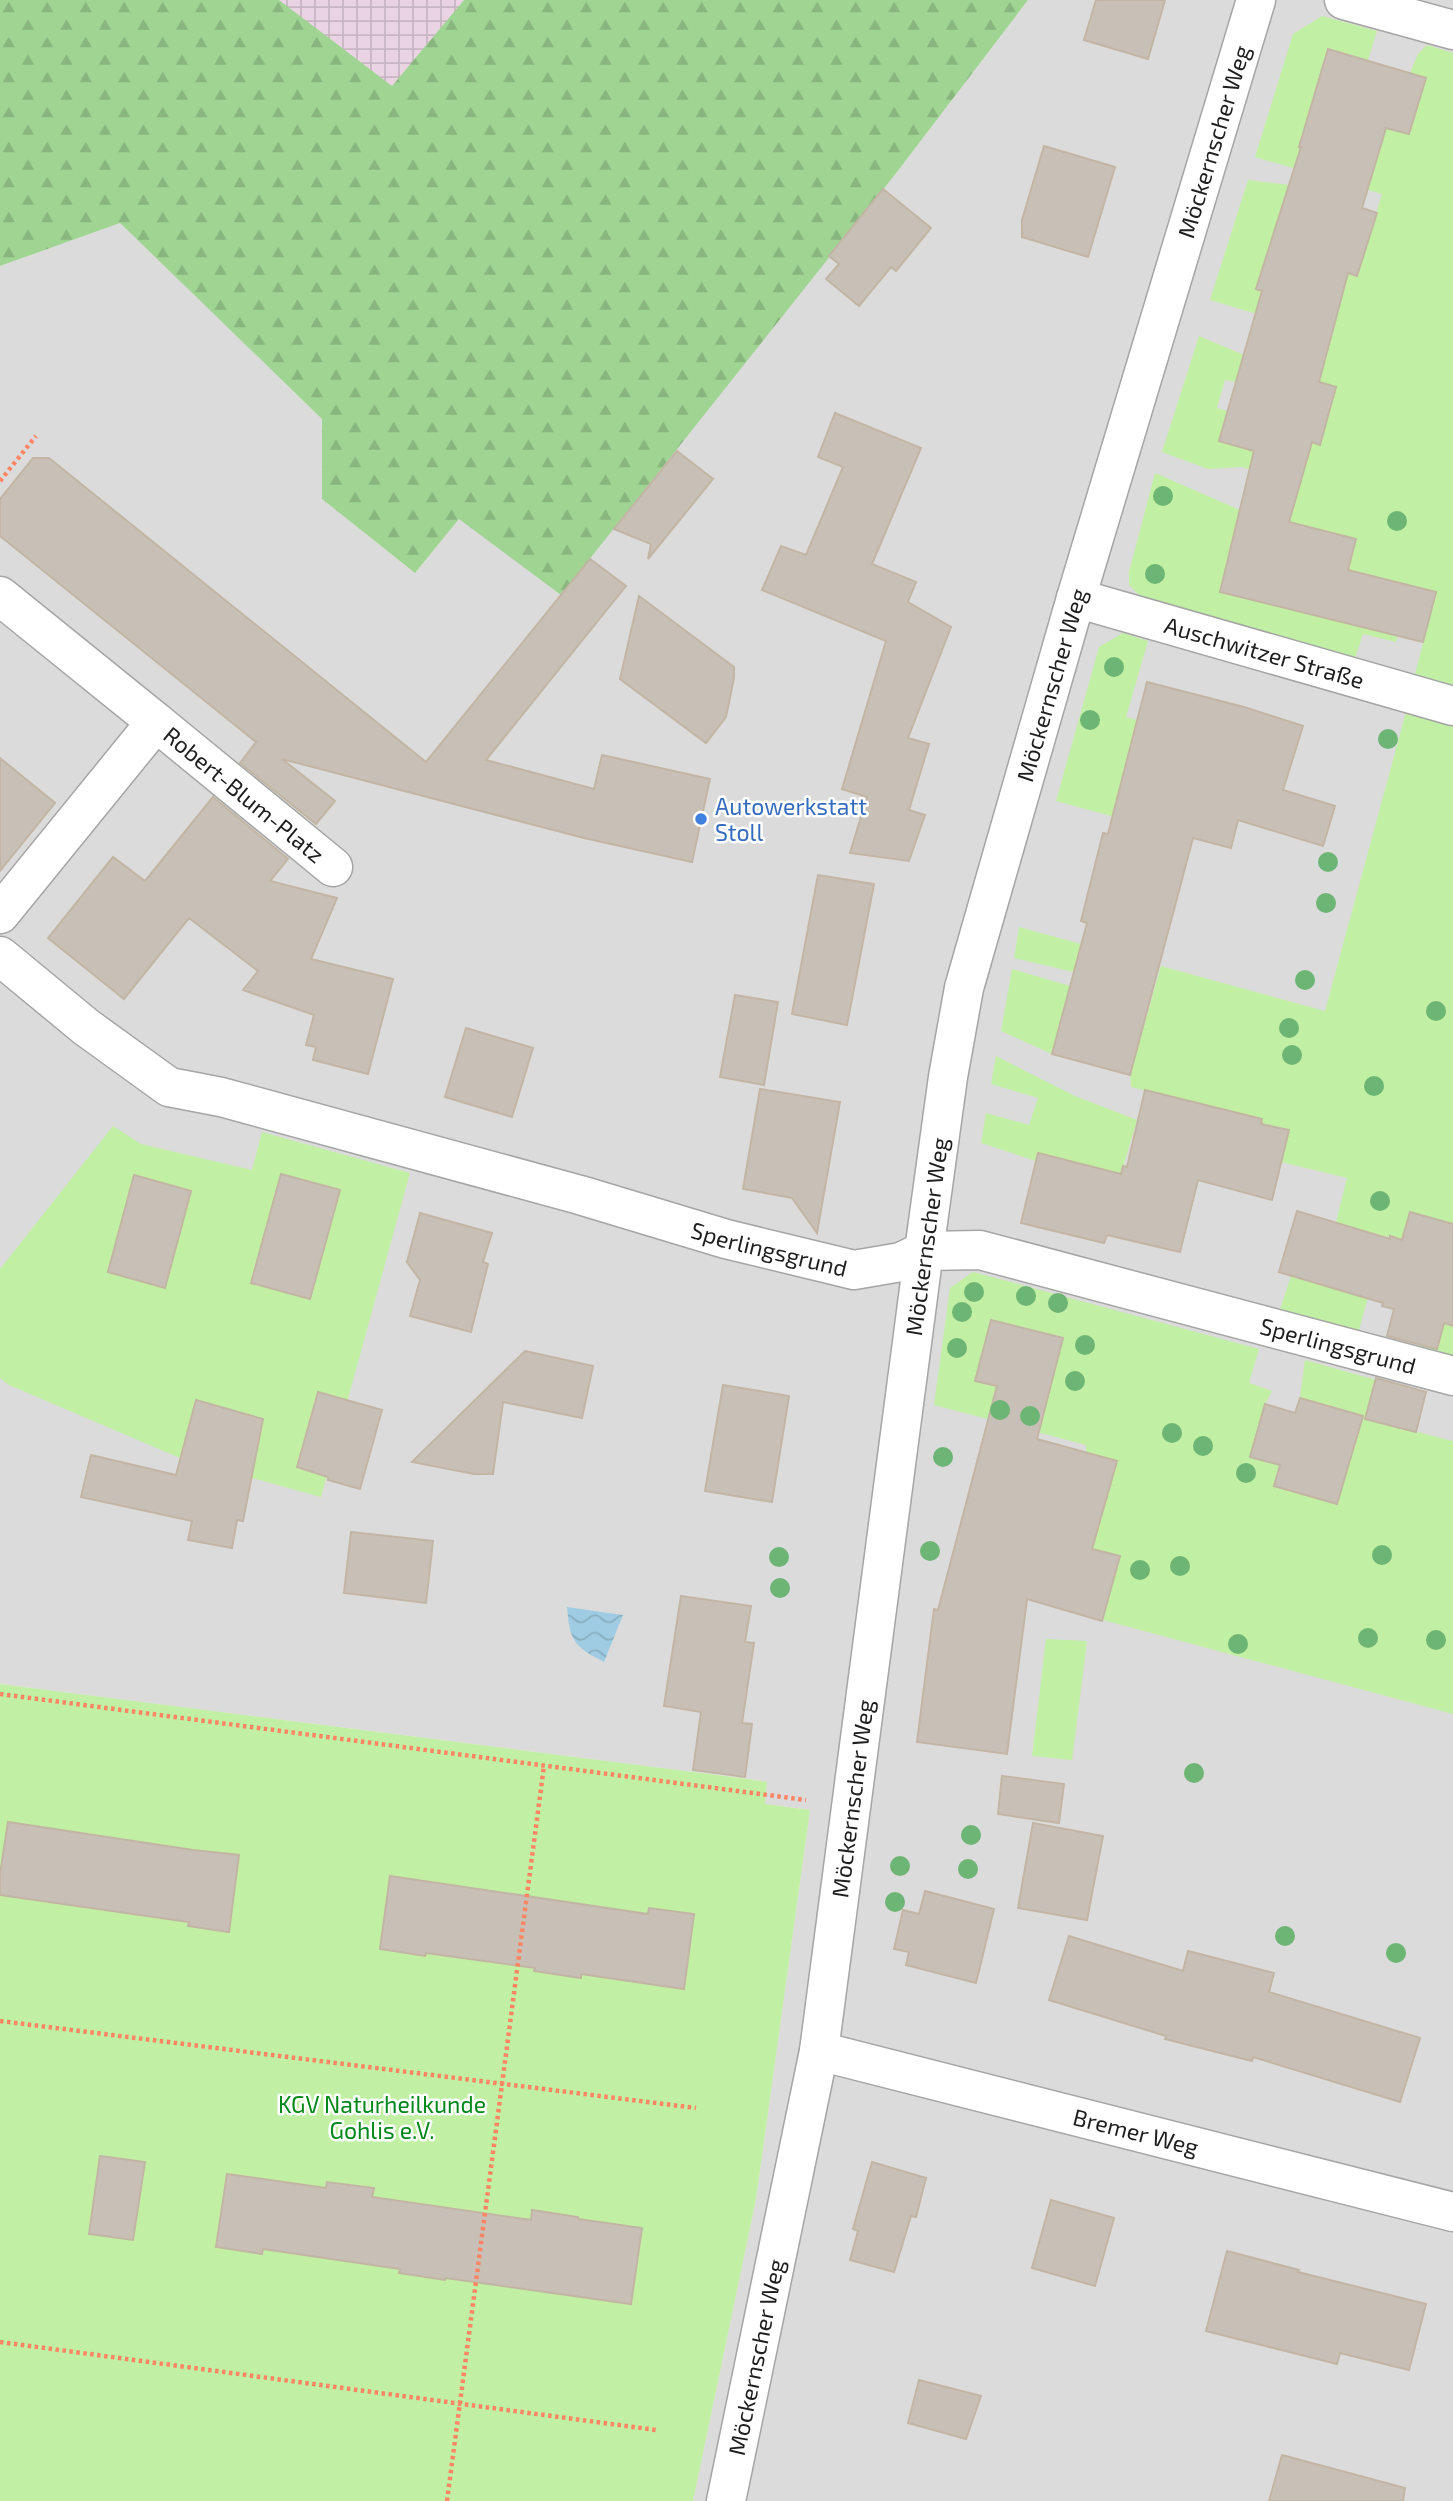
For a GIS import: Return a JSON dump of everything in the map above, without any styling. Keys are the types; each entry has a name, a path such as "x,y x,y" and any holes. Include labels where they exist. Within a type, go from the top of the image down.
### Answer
{"street":[{"name":"Möckernscher Weg","path":"726,2501 819,2051 924,1251 948,1077 964,988 1076,598 1256,0"},
{"path":"1344,0 1453,30"},
{"name":"Robert-Blum-Platz","path":"0,596 333,867"},
{"name":"Auschwitzer Straße","path":"1076,598 1453,706"},
{"name":"Robert-Blum-Platz","path":"0,914 156,722"},
{"name":"Sperlingsgrund","path":"0,956 86,1027 169,1087 221,1097 580,1195 726,1239 854,1270 901,1262 924,1251 980,1250 1453,1376"},
{"name":"Bremer Weg","path":"819,2051 1453,2212"}],"path":[{"path":"0,481 36,436"},
{"path":"0,1694 852,1806"},
{"path":"447,2501 544,1766"},
{"path":"0,2021 696,2108"},
{"path":"0,2342 656,2430"}],"shaded area":[{"path":"168,0 504,0 367,166"},
{"path":"1028,0 1453,0 1453,2501 693,2501 756,2199 810,1810 765,1804 767,1782 748,1779 0,1684 0,266 120,223 322,419 322,499 415,573 459,519 829,256 897,172"}],"green space":[{"path":"0,0 279,0 392,86 464,0 1028,0 897,172 561,595 459,519 415,573 322,499 322,419 120,223 0,266"},
{"path":"1322,16 1377,31 1368,60 1328,49 1299,146 1374,169 1386,128 1409,134 1425,78 1410,73 1418,54 1427,45 1453,53 1453,685 1415,674 1436,593 1411,586 1396,642 1363,634 1355,658 1155,605 1129,585 1129,572 1155,473 1240,510 1220,592 1336,620 1356,539 1266,516 1274,476 1242,467 1208,469 1162,452 1199,336 1244,355 1236,382 1225,380 1217,408 1228,411 1219,441 1296,464 1298,458 1307,461 1312,442 1320,444 1336,387 1319,382 1331,336 1210,300 1248,180 1289,185 1256,289 1325,311 1338,270 1357,275 1382,194 1255,157 1293,34"},
{"path":"1123,633 1148,641 1126,717 1137,720 1125,768 1165,779 1166,831 1056,801 1099,647"},
{"path":"1406,712 1453,725 1453,1224 1411,1212 1402,1240 1385,1236 1359,1330 1280,1309 1291,1276 1339,1290 1357,1229 1336,1222 1347,1178 1281,1162 1288,1130 1261,1124 1262,1119 1131,1087 1130,1075 1161,966 1325,1011"},
{"path":"1019,927 1132,958 1095,977 1014,958"},
{"path":"1012,969 1070,986 1052,1054 1001,1031"},
{"path":"996,1056 1075,1096 1137,1120 1121,1174 1038,1154 1036,1161 981,1143 986,1113 1029,1125 1038,1098 991,1084"},
{"path":"113,1126 141,1144 252,1170 262,1132 410,1173 321,1497 230,1472 246,1414 196,1400 180,1458 9,1385 0,1378 0,1269","holes":["281,1174 340,1190 310,1299 251,1283"]},
{"path":"973,1272 1259,1349 1249,1383 1272,1391 1265,1404 1250,1457 1280,1465 1275,1487 1337,1503 1363,1416 1300,1398 1305,1360 1376,1380 1366,1419 1453,1441 1453,1714 1103,1620 1120,1556 1088,1547 1086,1445 934,1405 950,1288","holes":["991,1320 1062,1338 1047,1398 975,1381"]},
{"path":"1423,1317 1453,1326 1453,1359 1424,1352 1416,1341"},
{"path":"1046,1639 1087,1641 1072,1760 1032,1756"},
{"name":"KGV Naturheilkunde Gohlis e.V.","path":"0,1684 748,1779 767,1782 765,1804 810,1810 756,2199 693,2501 0,2501"}],"water":[{"path":"567,1607 623,1615 604,1662 579,1647 572,1635"}],"building":[{"path":"1096,0 1165,0 1148,59 1084,40"},
{"path":"1328,49 1426,78 1409,134 1386,128 1362,208 1377,213 1357,276 1348,273 1319,382 1336,387 1320,445 1312,442 1289,522 1356,539 1348,570 1436,592 1423,642 1220,592 1254,451 1219,441 1262,291 1256,289 1301,147"},
{"path":"1044,146 1115,167 1088,257 1022,237 1022,220"},
{"path":"883,189 931,228 896,271 891,267 859,306 826,279 839,264 829,256"},
{"path":"835,413 921,448 872,564 916,582 908,602 951,627 908,738 929,744 909,810 925,815 909,861 850,853 867,797 842,789 886,641 762,590 781,546 806,555 843,467 818,457"},
{"path":"677,451 713,479 648,559 651,544 614,529"},
{"path":"33,458 49,458 426,762 590,559 626,586 486,760 594,789 602,755 710,779 692,862 584,838 282,759 335,801 316,824 240,763 256,742 0,536 0,499"},
{"path":"639,596 734,667 726,717 706,743 620,679"},
{"path":"1147,682 1244,707 1303,726 1283,790 1335,806 1323,846 1238,820 1231,848 1193,838 1130,1075 1052,1054 1087,923 1081,921 1103,833 1108,834"},
{"path":"0,758 55,803 0,871"},
{"path":"213,797 288,859 270,881 337,898 311,959 393,979 368,1074 313,1060 316,1047 306,1045 314,1015 243,990 258,971 189,918 124,999 48,938 113,857 145,881"},
{"path":"818,875 874,884 847,1025 792,1014"},
{"path":"735,995 778,1002 764,1085 720,1077"},
{"path":"466,1028 533,1048 512,1117 445,1097"},
{"path":"760,1089 840,1102 817,1233 792,1198 743,1189"},
{"path":"1145,1090 1262,1119 1261,1124 1289,1130 1272,1200 1198,1180 1180,1252 1107,1235 1104,1243 1021,1223 1038,1153 1121,1174 1123,1166 1127,1167"},
{"path":"281,1174 340,1190 310,1299 251,1283"},
{"path":"134,1175 191,1191 165,1288 108,1272"},
{"path":"1297,1211 1390,1239 1390,1236 1402,1240 1410,1212 1453,1224 1453,1326 1444,1323 1437,1349 1387,1336 1394,1309 1382,1306 1383,1303 1279,1272"},
{"path":"420,1213 492,1233 483,1262 488,1264 471,1332 410,1316 420,1280 407,1262"},
{"path":"991,1320 1063,1338 1037,1439 1117,1461 1092,1549 1120,1556 1102,1621 1027,1599 1007,1754 917,1742 934,1609 938,1610 997,1386 975,1381"},
{"path":"525,1351 593,1366 582,1418 503,1402 493,1474 474,1474 412,1462"},
{"path":"1376,1378 1426,1392 1416,1432 1365,1419"},
{"path":"723,1385 789,1396 772,1502 705,1491"},
{"path":"318,1392 382,1410 360,1489 297,1467"},
{"path":"1300,1398 1363,1416 1337,1504 1274,1486 1280,1465 1250,1457 1265,1404 1295,1413"},
{"path":"196,1400 263,1419 243,1521 237,1520 232,1548 188,1540 192,1521 81,1497 91,1455 176,1475"},
{"path":"351,1532 433,1541 426,1603 344,1593"},
{"path":"681,1596 751,1606 745,1642 754,1643 742,1723 752,1724 745,1777 693,1770 701,1712 664,1706"},
{"path":"1002,1776 1064,1784 1059,1823 998,1814"},
{"path":"8,1822 239,1855 229,1932 188,1926 189,1922 0,1895 0,1874"},
{"path":"1033,1823 1103,1836 1087,1920 1018,1908"},
{"path":"390,1876 648,1914 649,1908 694,1914 684,1989 581,1974 581,1978 534,1971 535,1968 380,1949"},
{"path":"925,1891 994,1909 976,1983 906,1965 909,1952 894,1949 903,1910 919,1914"},
{"path":"1069,1936 1183,1971 1188,1951 1274,1973 1269,1992 1420,2038 1400,2102 1253,2057 1252,2061 1165,2039 1166,2036 1049,2000"},
{"path":"100,2156 145,2162 133,2240 89,2234"},
{"path":"872,2162 926,2178 916,2217 911,2216 894,2272 850,2260 858,2231 853,2229"},
{"path":"227,2174 326,2188 327,2182 374,2188 372,2197 531,2220 532,2210 642,2228 631,2304 446,2278 445,2280 399,2273 400,2269 263,2249 262,2254 216,2247"},
{"path":"1051,2200 1114,2218 1095,2286 1032,2268"},
{"path":"1227,2251 1426,2304 1409,2370 1340,2353 1337,2364 1206,2331"},
{"path":"919,2380 981,2396 966,2439 908,2423"},
{"path":"1282,2455 1405,2488 1403,2501 1269,2501"}],"place":[{"name":"Autowerkstatt Stoll","path":"701,819"}]}
